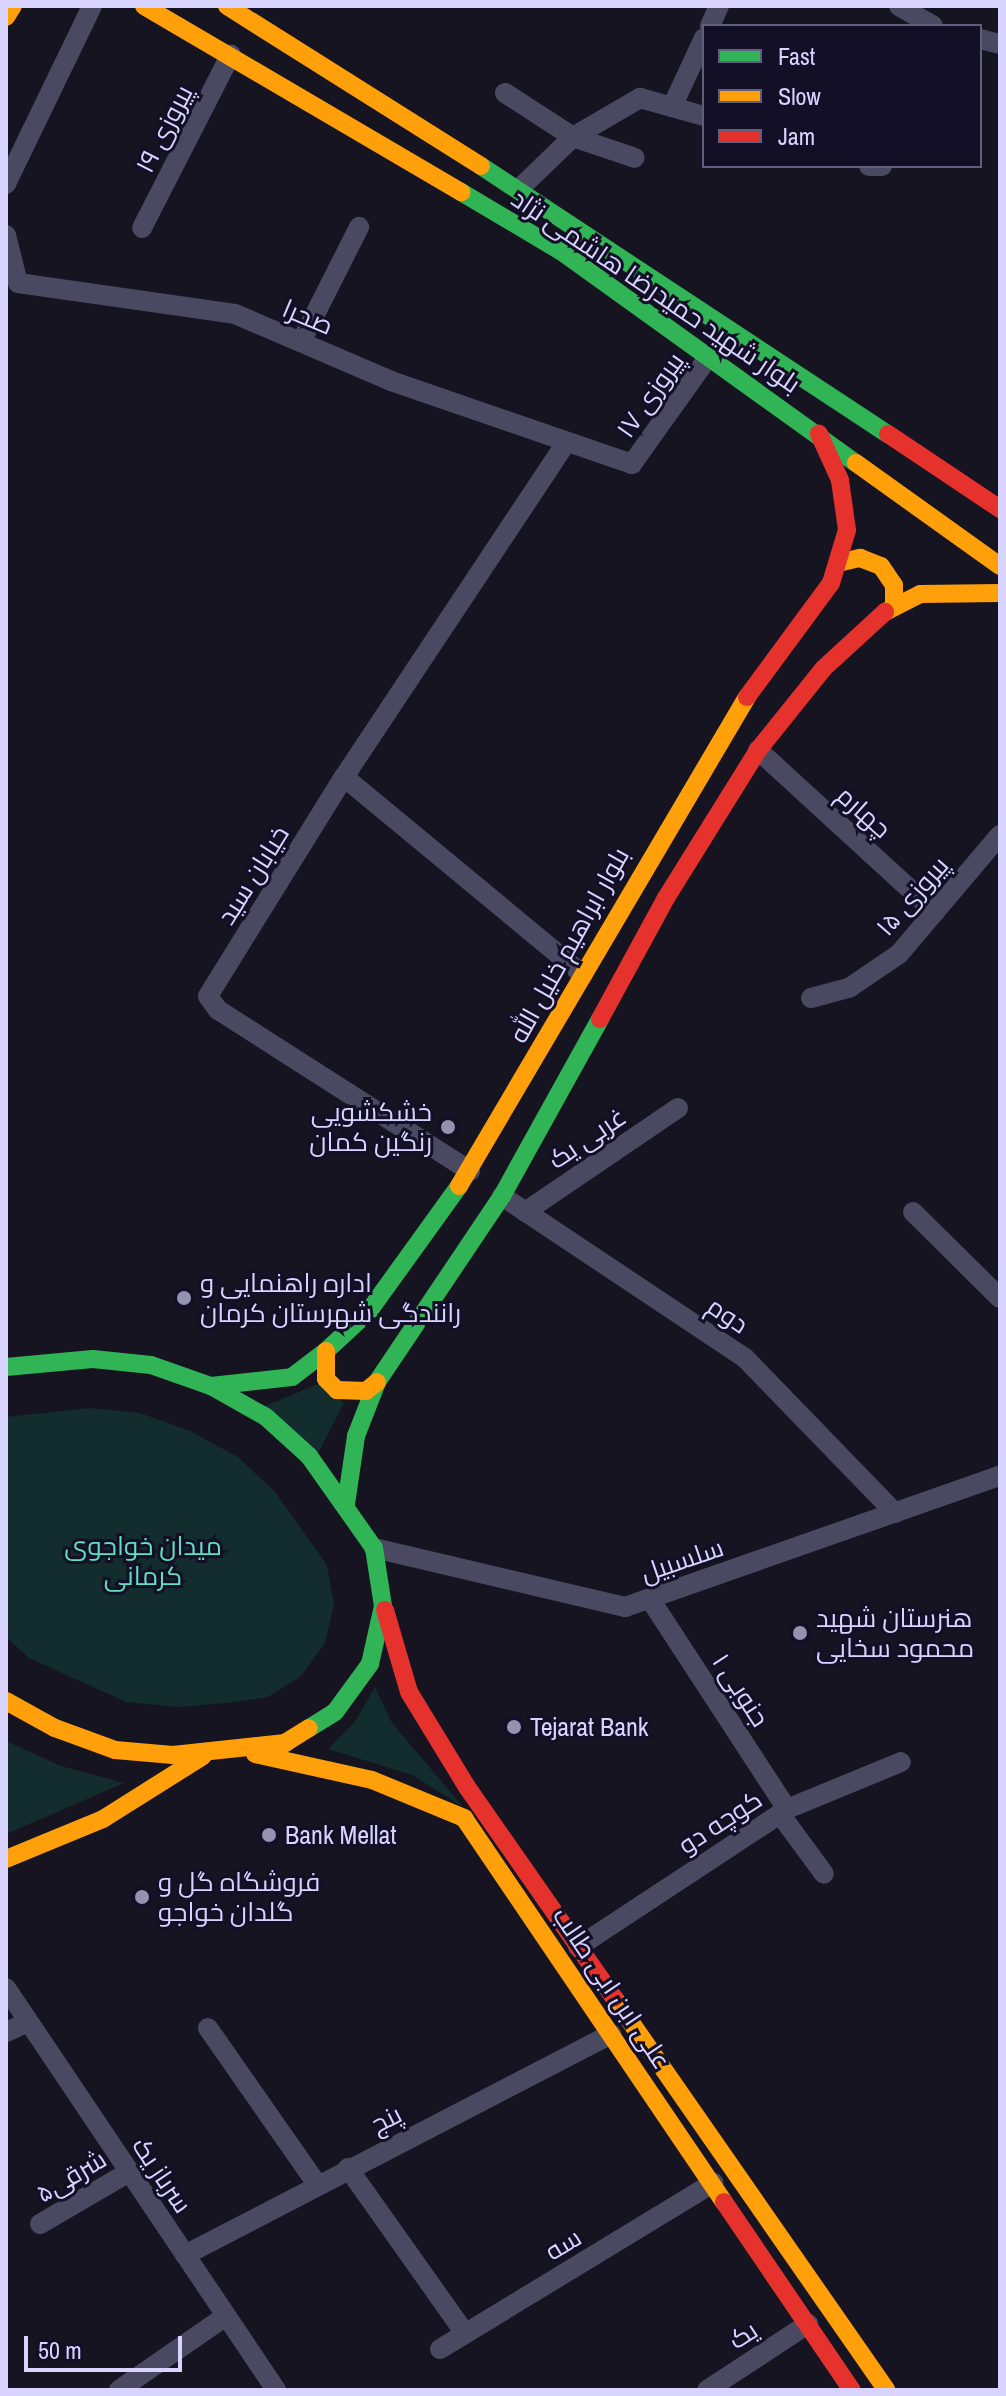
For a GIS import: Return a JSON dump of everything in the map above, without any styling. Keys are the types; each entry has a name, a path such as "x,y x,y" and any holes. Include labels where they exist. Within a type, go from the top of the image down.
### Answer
{"main road":[{"path":"6,17 13,6"},
{"name":"بلوار شهید حمیدرضا هاشمی نژاد","path":"144,6 231,54 562,252 1000,566"},
{"name":"بلوار شهید حمیدرضا هاشمی نژاد","path":"230,7 519,189 1000,509"},
{"name":"بلوار ابراهیم خلیل الله","path":"211,1386 292,1377 326,1351 369,1311 470,1171 725,727 831,583 847,530 840,480 819,434"},
{"path":"838,563 860,558 881,566 894,585 894,607"},
{"path":"346,1504 356,1436 377,1382 502,1196 666,898 758,750 824,668 873,618 920,594 1000,593"},
{"path":"326,1351 326,1379 337,1390 366,1391 377,1382"},
{"path":"6,1367 93,1359 151,1365 211,1386 266,1417 309,1456 346,1504 374,1548 383,1606 370,1664 335,1712 285,1743 207,1753 115,1750 55,1728 6,1701"},
{"name":"علی ابن ابی طالب","path":"383,1606 409,1692 467,1787 886,2390"},
{"name":"علی ابن ابی طالب","path":"230,1750 328,1767 425,1799 464,1818 852,2390"},
{"path":"6,1859 103,1819 207,1753"}],"street":[{"path":"6,184 92,6"},
{"path":"899,6 928,24"},
{"path":"672,107 702,42"},
{"name":"پیروزی ۱۹","path":"142,228 231,54"},
{"path":"505,93 573,137 635,158"},
{"path":"519,189 573,137 640,98 702,115"},
{"path":"301,342 359,227"},
{"name":"صحرا","path":"6,235 18,283 235,314 391,381 565,444 632,464"},
{"name":"پیروزی ۱۷","path":"632,464 709,356"},
{"path":"565,444 344,777 583,975"},
{"name":"چهارم","path":"758,750 935,912"},
{"name":"خیابان سید","path":"344,777 208,996 218,1010 470,1171"},
{"name":"پیروزی ۱۵","path":"811,998 849,988 899,954 1000,835"},
{"name":"غربی یک","path":"525,1212 678,1108"},
{"name":"دوم","path":"502,1196 745,1358 895,1513"},
{"path":"913,1212 1000,1298"},
{"name":"سلسبیل","path":"374,1548 625,1607 1000,1476"},
{"name":"جنوبی ۱","path":"650,1599 824,1874"},
{"name":"کوچه دو","path":"578,1947 784,1812 901,1762"},
{"name":"سرباز یک","path":"6,1988 276,2390"},
{"path":"6,2032 28,2022"},
{"path":"208,2028 317,2184"},
{"name":"پنج","path":"185,2255 611,2034"},
{"path":"348,2168 465,2333"},
{"name":"شرقی۵","path":"40,2224 129,2172"},
{"name":"سه","path":"440,2349 713,2183"},
{"path":"119,2390 226,2316"},
{"name":"یک","path":"707,2390 808,2324"}],"green space":[{"path":"321,1383 344,1403 317,1455 265,1406"},
{"name":"میدان خواجوی کرمانی","path":"89,1408 140,1413 190,1431 238,1457 275,1492 327,1565 334,1605 325,1643 301,1676 268,1697 228,1703 177,1707 126,1702 29,1658 6,1637 6,1417"},
{"path":"375,1687 392,1723 463,1807 412,1775 328,1749 354,1723"},
{"path":"6,1741 61,1766 124,1783 6,1834"}],"traffic: fast":[{"path":"481,166 888,434"},
{"path":"461,192 562,252 856,463"},
{"path":"346,1504 356,1436 377,1382 502,1196 600,1019"},
{"path":"211,1386 292,1377 326,1351 369,1311 459,1186"},
{"path":"6,1367 93,1359 151,1365 211,1386 266,1417 309,1456 374,1548 383,1606 370,1664 335,1712 309,1728"}],"traffic: slow":[{"path":"6,17 13,6"},
{"path":"144,6 461,192"},
{"path":"227,6 481,166"},
{"path":"856,463 1000,566"},
{"path":"838,563 860,558 881,566 894,585 894,607"},
{"path":"885,612 920,594 1000,593"},
{"path":"459,1186 747,697"},
{"path":"326,1351 326,1379 337,1390 366,1391 377,1382"},
{"path":"6,1701 55,1728 115,1750 173,1755 285,1743 309,1728"},
{"path":"255,1754 372,1780 464,1818 724,2202"},
{"path":"6,1859 103,1819 203,1756"},
{"path":"614,1998 886,2390"}],"traffic: jam":[{"path":"747,697 831,583 847,530 840,480 819,434"},
{"path":"888,434 1000,509"},
{"path":"600,1019 666,898 758,750 824,668 885,612"},
{"path":"385,1610 409,1692 467,1787 614,1998"},
{"path":"724,2202 852,2390"}],"place":[{"name":"خشکشویی رنگین کمان","path":"448,1127"},
{"name":"اداره راهنمایی و رانندگی شهرستان کرمان","path":"184,1298"},
{"name":"هنرستان شهید محمود سخایی","path":"800,1633"},
{"name":"Tejarat Bank","path":"514,1727"},
{"name":"Bank Mellat","path":"269,1835"},
{"name":"فروشگاه گل و گلدان خواجو","path":"142,1897"}]}
